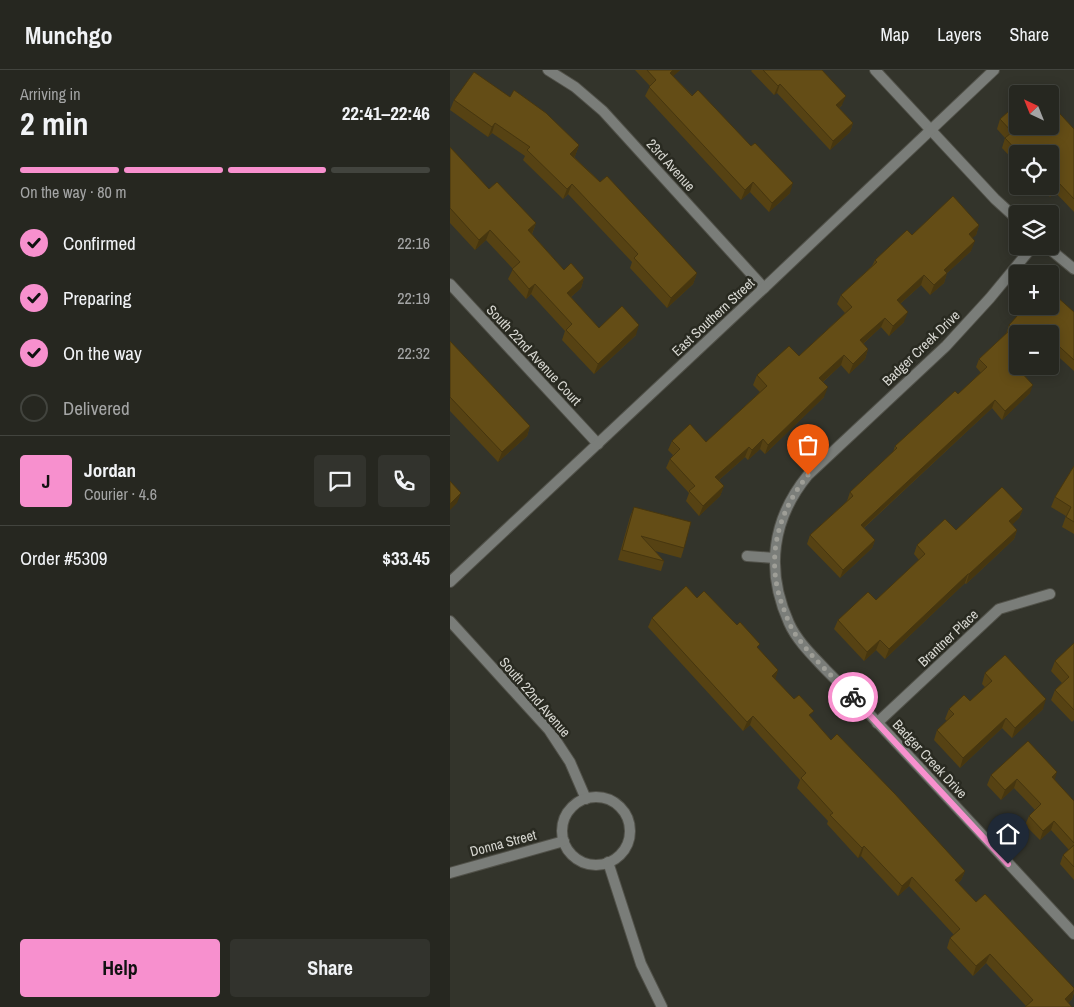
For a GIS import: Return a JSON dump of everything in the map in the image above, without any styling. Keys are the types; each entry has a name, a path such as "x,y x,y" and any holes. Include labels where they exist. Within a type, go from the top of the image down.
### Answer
{"street":[{"name":"23rd Avenue","path":"548,70 568,82 604,111 764,288"},
{"path":"874,70 1009,211"},
{"name":"East Southern Street","path":"450,582 994,70"},
{"name":"Badger Creek Drive","path":"1026,255 946,346 808,475 797,488 783,515 777,535 774,558 780,601 789,624 811,654 1074,934"},
{"path":"1057,255 1074,268"},
{"name":"South 22nd Avenue Court","path":"450,284 598,444"},
{"path":"747,556 774,558"},
{"name":"Brantner Place","path":"877,723 999,609 1050,594"},
{"name":"South 22nd Avenue","path":"450,621 549,730 570,762 586,799"},
{"path":"592,797 604,798 614,802 623,810 629,820 628,843 623,852 608,862 594,865 583,862 574,857 564,841 562,828 565,817 572,807 581,800 586,799 592,797"},
{"name":"Donna Street","path":"450,872 564,841"},
{"path":"608,862 641,964 662,1007"}],"building":[{"path":"647,70 673,70 670,73 692,96 698,90 751,146 755,143 793,183 772,203 753,182 745,190 649,87 656,80"},
{"path":"763,70 822,70 846,96 836,105 853,123 833,141 780,84 778,86"},
{"path":"474,72 510,97 514,90 546,113 579,145 570,154 600,182 607,176 697,273 671,298 634,258 638,254 572,184 567,189 527,150 530,147 495,123 492,127 454,100"},
{"path":"1009,111 1009,129 1000,119"},
{"path":"1059,113 1074,129 1074,199 1059,183 1059,145 1012,145 1005,138 1009,135 1059,135"},
{"path":"450,147 489,189 497,182 536,223 528,230 564,270 571,263 584,278 567,293 599,328 622,306 639,325 598,364 566,330 572,324 535,284 529,289 512,269 520,262 490,230 479,240 450,208"},
{"path":"953,196 979,225 969,234 975,241 944,270 947,273 934,285 924,275 897,300 908,312 893,326 885,318 860,340 868,349 853,364 844,355 819,378 828,387 768,445 763,439 752,450 749,447 715,477 724,486 703,506 689,491 695,486 670,459 680,449 672,441 690,424 706,442 767,386 757,375 789,346 799,356 852,307 841,295 877,262 875,260 907,230 912,235"},
{"path":"1059,299 1074,312 1074,360 1059,346 1059,325 1009,325 1018,315 1059,315"},
{"path":"1009,331 1009,375 1024,375 1033,385 1005,411 995,400 861,525 875,540 843,570 810,535 853,496 850,492 897,448 895,446 955,391 958,394 987,367 979,359"},
{"path":"450,341 530,426 502,452 450,397"},
{"path":"1074,466 1074,522 1066,517 1071,507 1055,497"},
{"path":"450,481 461,493 450,504"},
{"path":"1002,487 1023,509 1009,521 1017,530 889,649 880,640 867,652 838,620 868,592 876,600 925,554 917,545 945,519 956,530"},
{"path":"634,507 691,522 684,548 641,536 664,561 622,550"},
{"path":"686,586 697,598 704,591 737,625 740,622 760,644 757,647 778,670 772,676 794,699 799,695 814,711 809,715 831,740 837,734 965,871 955,880 976,902 985,894 1074,988 1065,999 1072,1007 1025,1007 1033,1000 990,954 976,966 950,938 960,929 912,877 902,886 864,846 862,848 830,815 833,813 801,778 806,773 753,716 747,722 652,618"},
{"path":"1074,643 1074,710 1055,690 1069,677 1055,661"},
{"path":"1005,655 1046,699 1015,728 1006,718 963,758 937,730 954,714 949,709 964,695 970,701 992,681 985,673"},
{"path":"1028,741 1057,772 1052,777 1074,801 1074,843 1054,821 1043,831 1029,816 1041,804 1017,779 1005,790 991,775"},
{"path":"1074,845 1074,867 1063,855"}],"way so far":[{"path":"808,475 788,502 777,535 774,558 776,583 780,601 789,624 811,654 853,697"}],"route":[{"path":"853,697 1008,864"}]}
